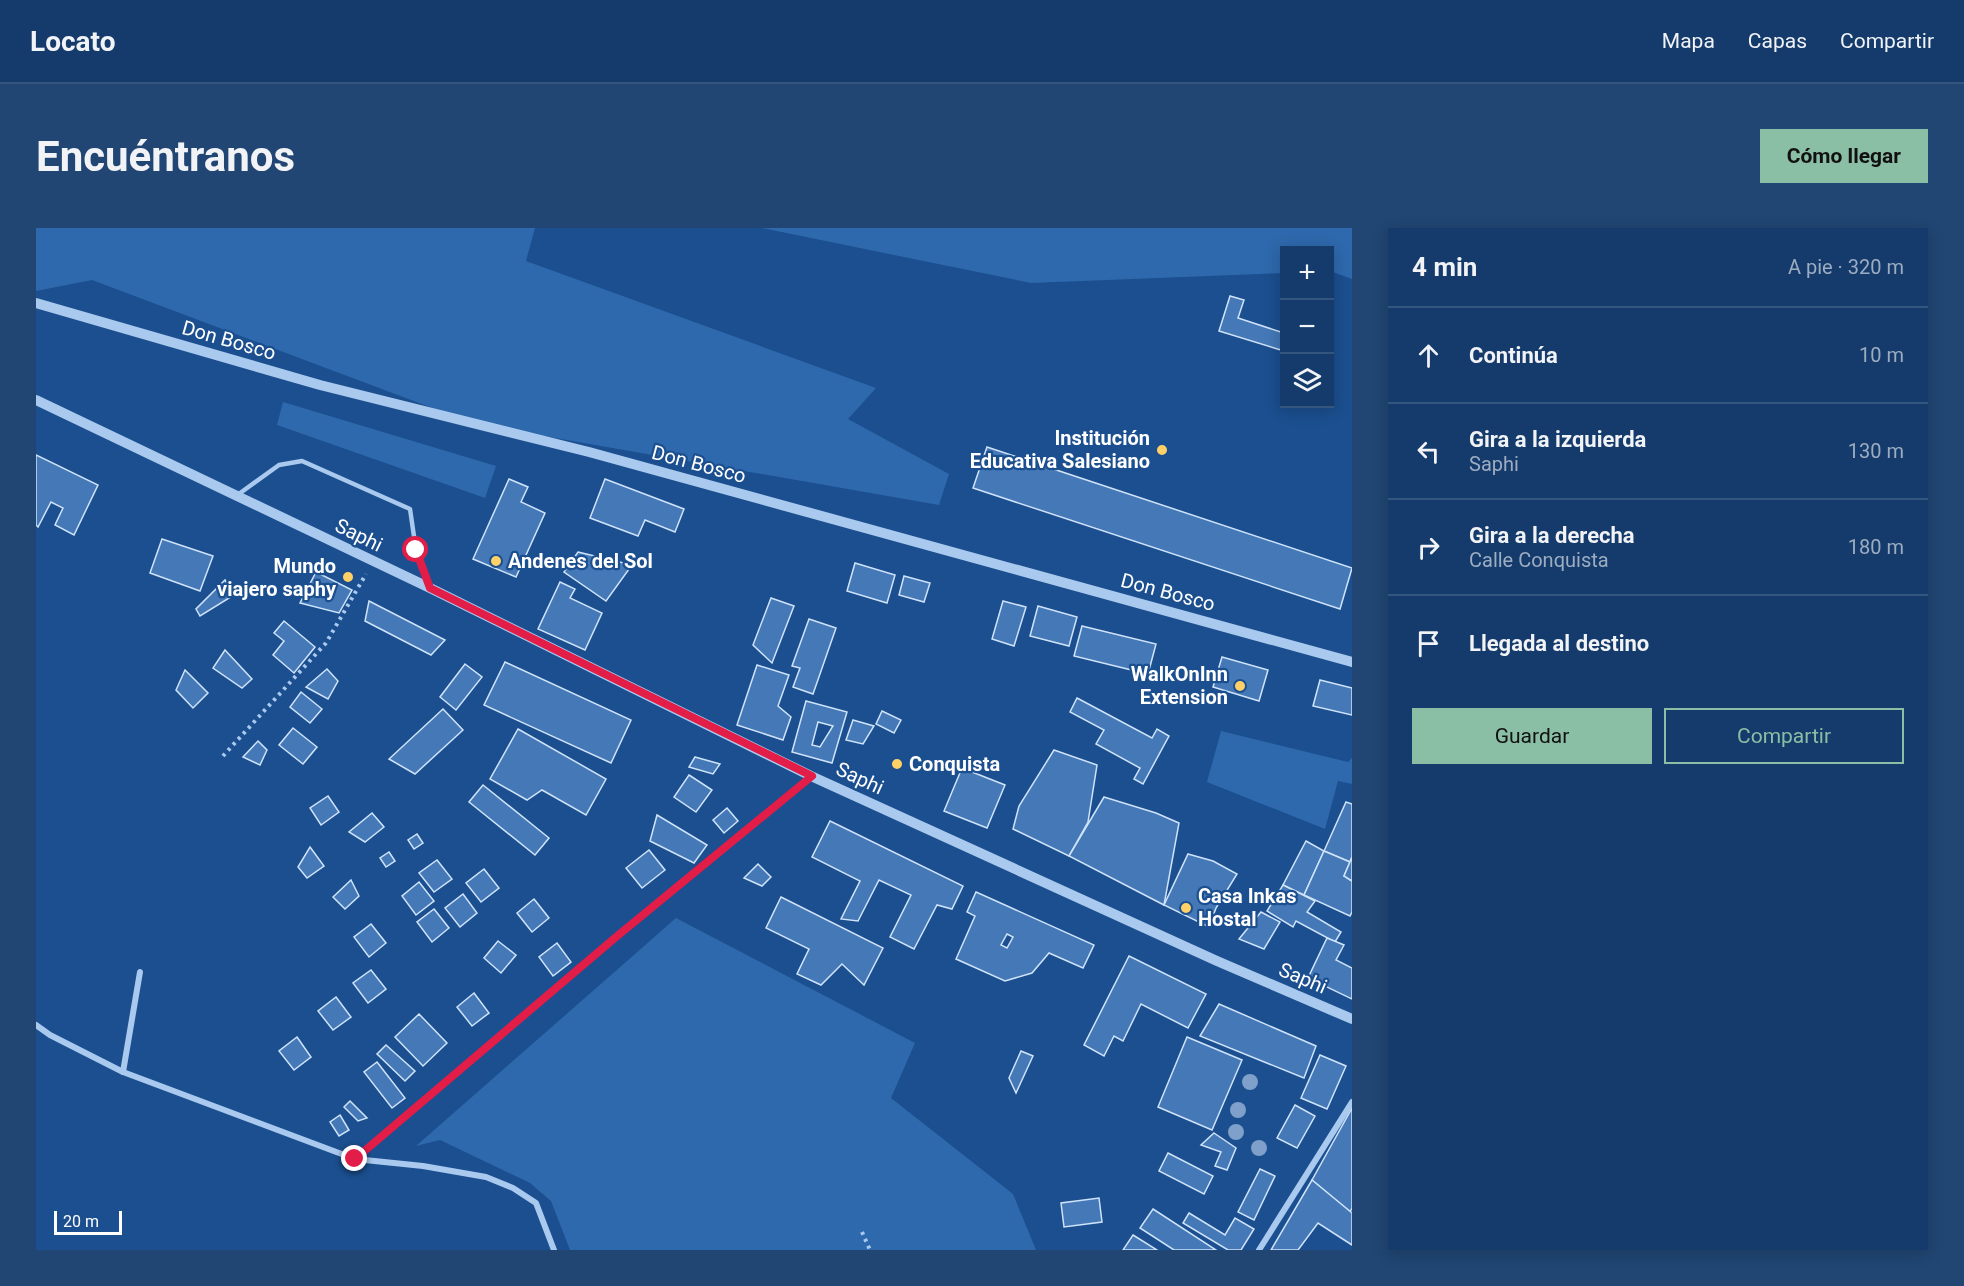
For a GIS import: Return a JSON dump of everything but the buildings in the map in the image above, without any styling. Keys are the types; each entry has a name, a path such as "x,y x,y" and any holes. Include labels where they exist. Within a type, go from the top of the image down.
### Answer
{"street":[{"name":"Don Bosco","path":"36,303 320,385 589,452 1352,662"},
{"name":"Saphi","path":"36,400 430,588 812,776 1217,961 1352,1018"},
{"path":"355,1159 598,952 812,776"},
{"path":"123,1072 140,972"},
{"path":"36,1025 50,1035 123,1072 355,1159 423,1166 486,1177 513,1188 536,1203 554,1250"},
{"path":"1259,1250 1352,1102"}],"lane":[{"path":"236,496 279,465 302,461 410,508 416,550 430,588"}],"path":[{"path":"223,756 326,643 374,561"},
{"path":"862,1232 870,1250"}],"shaded area":[{"path":"36,228 535,228 526,261 876,388 848,419 949,474 939,505 475,424 92,280 36,291"},
{"path":"762,228 1352,228 1352,279 1334,272 1334,246 1280,246 1280,273 1031,283"},
{"path":"283,402 496,466 485,498 277,425"},
{"path":"1221,731 1348,762 1352,758 1352,784 1338,781 1325,829 1207,782"},
{"path":"676,918 915,1043 891,1098 1013,1194 1036,1250 570,1250 551,1201 530,1183 440,1140 416,1146"}],"place":[{"name":"Institución Educativa Salesiano","path":"1162,450"},
{"name":"Andenes del Sol","path":"496,561"},
{"name":"Mundo viajero saphy","path":"348,577"},
{"name":"WalkOnInn Extension","path":"1240,686"},
{"name":"Conquista","path":"897,764"},
{"name":"Casa Inkas Hostal","path":"1186,908"}],"route":[{"path":"355,1159 616,937 812,776 430,588 416,550"}]}
